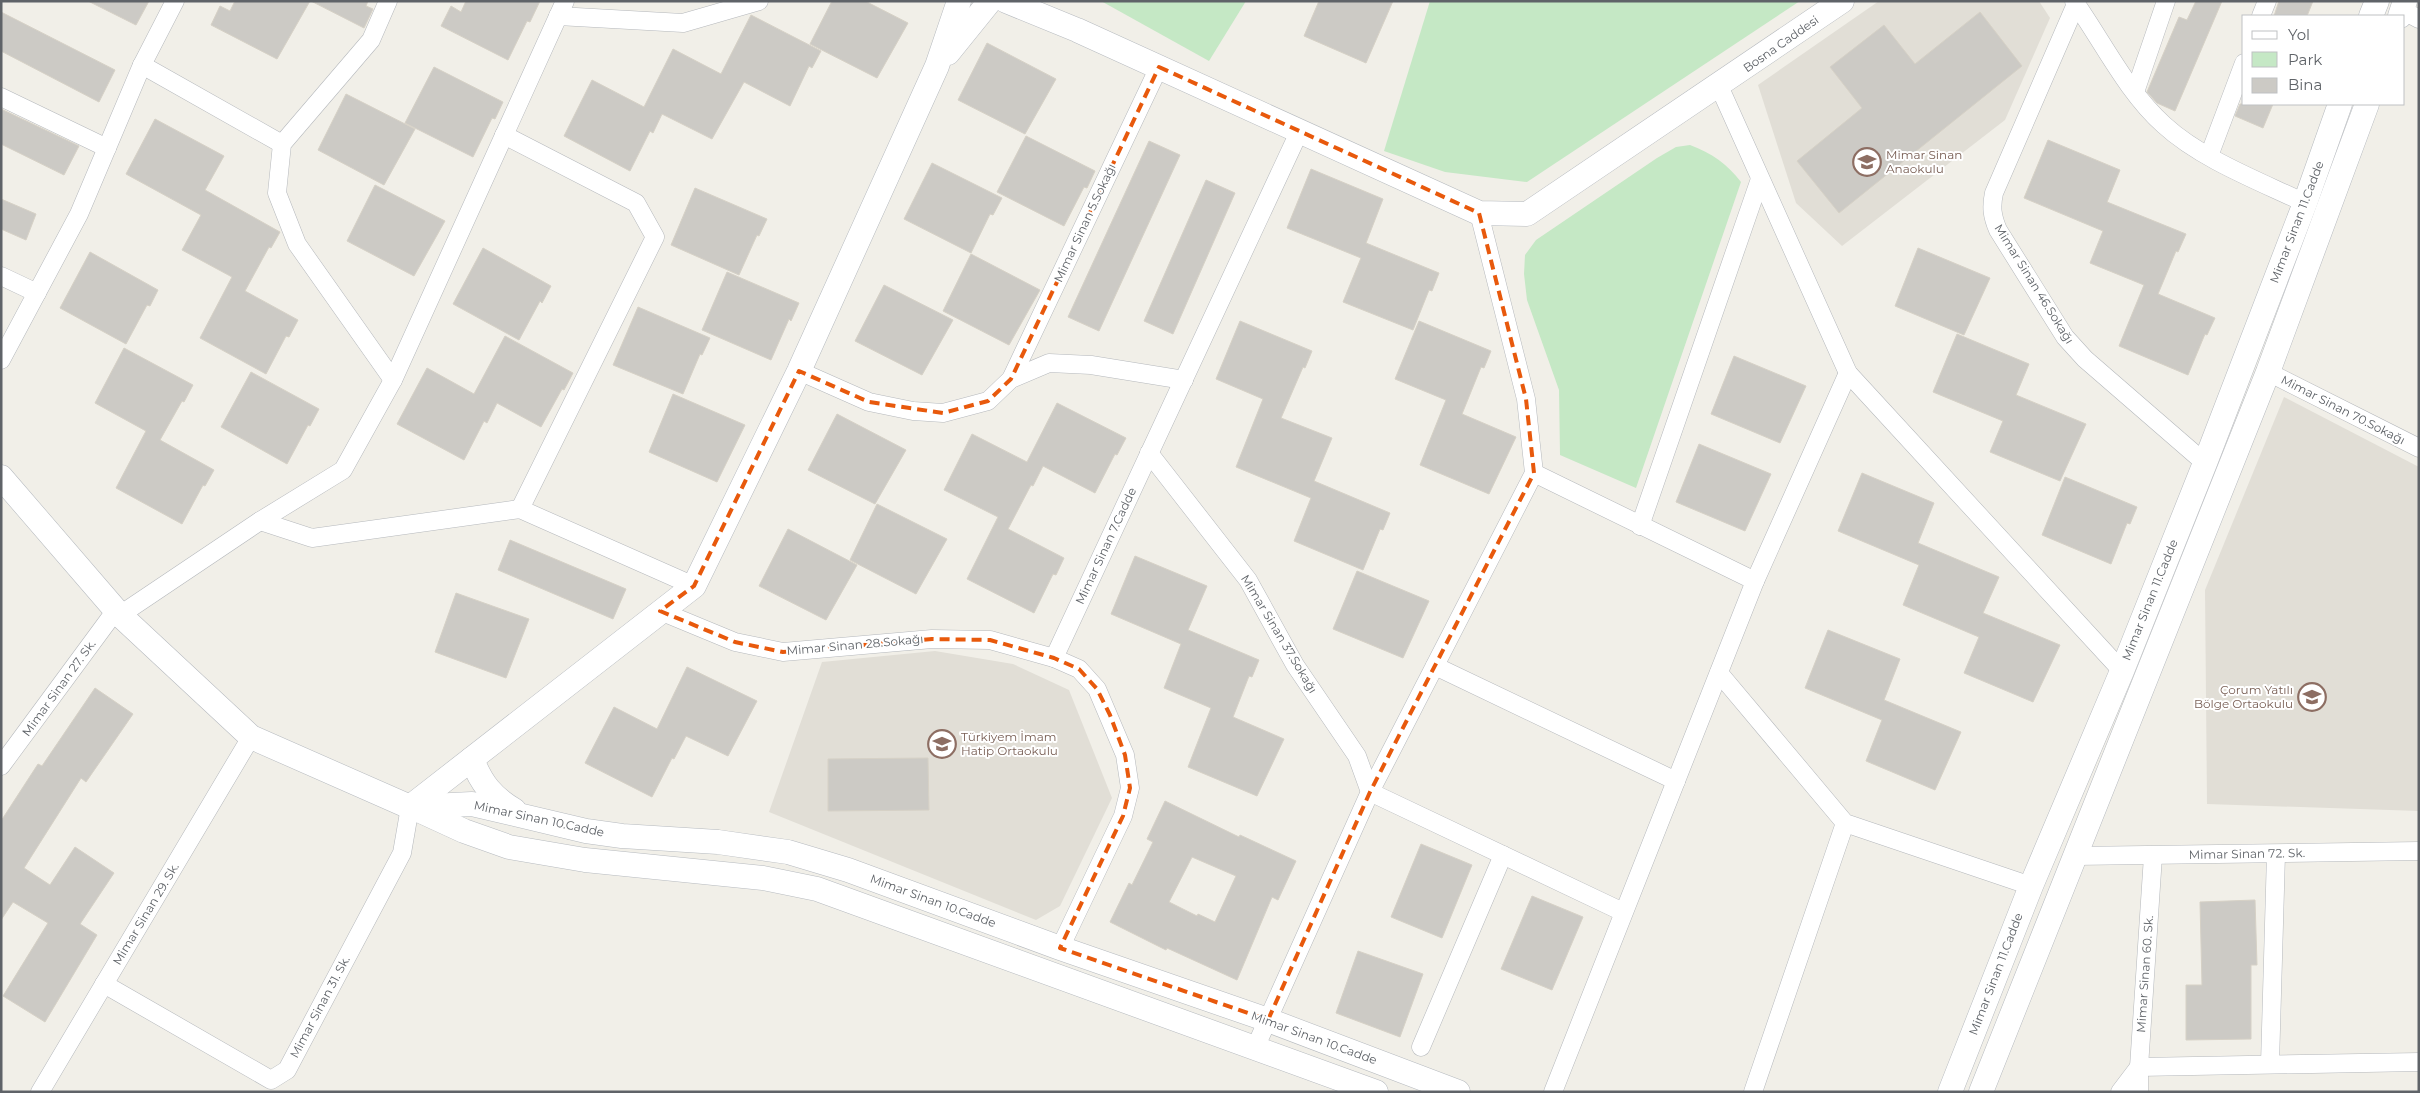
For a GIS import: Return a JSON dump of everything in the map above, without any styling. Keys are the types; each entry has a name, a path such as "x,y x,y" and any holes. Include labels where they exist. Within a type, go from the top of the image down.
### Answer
{"street":[{"path":"1,360 79,214 142,65 175,1"},
{"path":"388,1 371,40 282,144 277,193 297,244 393,380"},
{"path":"119,613 343,470 393,380 562,9 683,23 759,1"},
{"path":"410,807 660,610 694,586 800,371 937,66 959,1"},
{"path":"937,66 990,1"},
{"path":"1006,1 1077,30 1480,213 1526,399 1534,474 1370,792 1256,1046"},
{"path":"1047,1 1077,30"},
{"name":"Bosna Caddesi","path":"1480,213 1527,214 1720,86 1842,1"},
{"path":"2135,92 2166,1"},
{"path":"2261,15 2267,1"},
{"path":"2371,15 2377,1"},
{"path":"2075,2 2135,92 2164,126 2209,156 2304,203"},
{"name":"Mimar Sinan 46.Sokağı","path":"2075,2 1994,193 1991,205 1992,216 1998,230 2064,337 2085,359 2204,463"},
{"path":"142,65 282,144"},
{"name":"Mimar Sinan 5.Sokağı","path":"1012,379 1159,67"},
{"path":"2209,156 2242,68"},
{"path":"1720,86 1848,373 2122,671"},
{"path":"1,97 107,148"},
{"name":"Mimar Sinan 11.Cadde","path":"1950,1092 2031,886 2122,671 2304,203 2340,105"},
{"name":"Mimar Sinan 11.Cadde","path":"1981,1092 2268,372 2367,105"},
{"name":"Mimar Sinan 7.Cadde","path":"1054,658 1300,130"},
{"path":"504,135 636,203 655,237 520,509"},
{"path":"1640,526 1760,179"},
{"path":"1,276 37,293"},
{"path":"800,371 869,402 913,411 943,413 988,401 1012,379 1049,363 1091,365 1184,380"},
{"name":"Mimar Sinan 70.Sokağı","path":"2268,372 2419,448"},
{"path":"1553,1092 1755,582 1848,373"},
{"name":"Mimar Sinan 37.Sokağı","path":"1149,454 1248,580 1295,665 1357,756 1370,792"},
{"path":"1534,474 1755,582"},
{"path":"1,476 119,613 251,737 464,831 509,847 585,860 763,878 817,889 1052,976 1256,1046 1376,1092"},
{"path":"260,522 312,538 520,509 694,586"},
{"name":"Mimar Sinan 28.Sokağı","path":"660,610 735,642 783,652 942,639 990,640 1054,658"},
{"name":"Mimar Sinan 27. Sk.","path":"1,766 119,613"},
{"path":"1054,658 1078,669 1097,689 1125,755 1130,788 1123,816 1060,948"},
{"path":"1435,666 1676,781"},
{"path":"1719,673 1845,823 2031,886"},
{"name":"Mimar Sinan 29. Sk.","path":"40,1092 251,737"},
{"path":"472,759 485,787 498,801 526,818"},
{"path":"1370,792 1623,912"},
{"name":"Mimar Sinan 10.Cadde","path":"410,807 472,804 586,831 622,836 718,842 788,852 848,870 1060,948 1268,1020 1458,1092"},
{"name":"Mimar Sinan 31. Sk.","path":"104,984 271,1080 287,1070 402,853 410,807"},
{"path":"1752,1092 1845,823"},
{"name":"Mimar Sinan 72. Sk.","path":"2075,856 2419,851"},
{"path":"2270,1064 2276,854"},
{"path":"1421,1046 1503,855"},
{"name":"Mimar Sinan 60. Sk.","path":"2139,1092 2153,856"},
{"path":"2120,1092 2139,1067 2419,1062"}],"highlighted area":[{"path":"1159,67 1479,213 1526,399 1534,473 1370,792 1268,1020 1060,948 1123,816 1130,788 1125,755 1110,715 1097,689 1079,669 1054,658 990,640 932,639 783,652 735,642 660,611 694,586 799,371 869,402 943,413 988,401 1011,379"}],"shaded area":[{"name":"Mimar Sinan Anaokulu","path":"1879,1 2039,1 2050,18 2005,120 1842,246 1796,203 1758,85"},
{"name":"Çorum Yatılı Bölge Ortaokulu","path":"2284,397 2419,467 2419,811 2207,804 2205,590"},
{"name":"Türkiyem İmam Hatip Ortaokulu","path":"935,651 1013,664 1069,690 1112,798 1060,906 1036,920 769,812 822,662"}],"green space":[{"path":"1101,1 1246,1 1209,61"},
{"path":"1430,1 1800,1 1527,182 1445,172 1384,151"},
{"path":"1690,145 1718,160 1741,182 1636,488 1560,455 1559,390 1527,300 1524,274 1525,255 1536,240 1657,158 1676,147"}],"building":[{"path":"88,1 149,1 136,25"},
{"path":"235,1 310,1 277,59 211,25 220,6 230,11"},
{"path":"311,1 368,1 366,6 373,9 364,28"},
{"path":"466,1 540,1 530,22 527,21 508,60 441,26 451,6 461,12"},
{"path":"832,1 865,1 908,23 877,78 810,44"},
{"path":"1319,1 1393,1 1366,63 1304,36"},
{"path":"2196,1 2222,1 2175,111 2157,103 2147,92 2179,17 2187,20"},
{"path":"2279,1 2313,1 2307,15 2274,15"},
{"path":"1,12 115,70 99,102 1,51"},
{"path":"1980,12 2022,66 1839,213 1797,161 1862,108 1830,67 1884,25 1915,64"},
{"path":"751,15 821,51 812,68 809,66 790,106 744,82 712,139 662,114 653,133 650,131 630,171 564,136 592,80 644,107 673,49 721,74"},
{"path":"987,43 1056,79 1025,134 958,100"},
{"path":"434,67 503,102 495,119 492,118 473,157 405,123"},
{"path":"346,94 415,129 384,185 318,150"},
{"path":"2240,104 2273,105 2263,128 2235,116"},
{"path":"1,109 79,146 64,175 1,144"},
{"path":"155,119 224,156 205,190 280,232 271,248 269,247 245,291 298,320 289,337 286,336 266,374 200,338 232,277 182,250 201,215 126,174"},
{"path":"1026,136 1095,171 1087,188 1084,187 1064,226 997,192"},
{"path":"2048,140 2120,170 2107,202 2186,234 2178,252 2176,251 2158,294 2215,318 2207,335 2205,334 2188,375 2119,346 2144,285 2090,263 2103,231 2024,198"},
{"path":"1149,141 1180,155 1099,331 1068,317"},
{"path":"932,163 1002,198 993,215 990,214 971,253 904,219"},
{"path":"1311,169 1383,199 1366,243 1439,273 1432,291 1429,290 1413,330 1343,302 1361,258 1287,228"},
{"path":"1206,180 1235,193 1173,334 1144,321"},
{"path":"375,185 445,221 414,276 347,241"},
{"path":"695,188 767,219 759,236 757,235 739,275 671,245"},
{"path":"1,199 36,214 26,240 1,229"},
{"path":"483,248 551,286 542,303 540,301 519,340 453,304"},
{"path":"1918,248 1990,278 1964,335 1895,306"},
{"path":"90,252 158,290 150,306 147,305 126,344 60,308"},
{"path":"971,254 1040,290 1009,345 943,311"},
{"path":"727,272 799,303 791,321 789,319 771,360 702,330"},
{"path":"884,285 953,320 922,375 855,341"},
{"path":"638,307 710,338 702,355 700,354 683,394 613,365"},
{"path":"1240,321 1312,351 1281,418 1332,438 1314,481 1390,513 1383,530 1380,529 1363,570 1294,541 1311,498 1236,467 1263,399 1216,379"},
{"path":"1419,321 1491,351 1484,368 1481,367 1462,414 1516,437 1489,494 1420,465 1446,400 1395,379"},
{"path":"1957,334 2029,364 2016,395 2086,424 2060,481 1990,452 2003,421 1933,392"},
{"path":"505,336 573,373 541,427 497,403 487,423 484,421 464,460 397,424 427,368 474,394"},
{"path":"124,348 193,385 160,440 214,470 205,486 203,485 182,524 116,488 146,431 95,403"},
{"path":"1734,356 1806,386 1780,443 1711,414"},
{"path":"251,372 319,409 287,464 221,427"},
{"path":"673,394 745,425 717,482 649,452"},
{"path":"1057,403 1126,438 1117,455 1115,454 1095,493 1043,466 1033,486 1031,485 1008,529 1064,558 1056,575 1053,574 1034,613 967,579 998,517 944,490 972,434 1027,462"},
{"path":"837,414 906,450 875,504 808,470"},
{"path":"1699,444 1771,474 1745,531 1676,502"},
{"path":"1862,473 1934,503 1918,543 1999,577 1983,613 2060,645 2033,702 1964,673 1979,637 1903,605 1919,565 1838,531"},
{"path":"2065,477 2137,507 2130,524 2127,523 2111,564 2042,535"},
{"path":"877,504 947,539 916,594 850,560"},
{"path":"788,529 857,565 826,620 759,586"},
{"path":"510,540 626,589 613,619 498,570"},
{"path":"1135,556 1207,586 1188,630 1259,660 1252,677 1249,676 1233,717 1284,739 1257,796 1188,767 1211,708 1164,688 1181,644 1111,614"},
{"path":"1357,571 1429,601 1403,658 1333,629"},
{"path":"456,593 529,619 506,678 435,652"},
{"path":"1828,630 1900,659 1884,700 1961,732 1935,790 1866,761 1882,720 1805,688"},
{"path":"687,667 757,701 728,756 686,736 674,759 672,758 652,797 585,763 614,707 657,729"},
{"path":"95,688 133,714 86,782 81,778 24,868 50,885 75,847 114,873 80,924 97,935 45,1022 3,996 48,923 13,902 1,920 1,821 38,764 42,766"},
{"path":"928,758 929,810 828,811 828,759"},
{"path":"1165,801 1239,837 1240,835 1296,861 1278,900 1272,897 1237,980 1167,948 1166,950 1110,922 1129,883 1132,885 1153,842 1147,839","holes":["1192,857 1236,876 1215,922 1198,914 1197,916 1169,902"]},
{"path":"1421,844 1472,865 1442,938 1391,917"},
{"path":"1532,896 1583,917 1552,990 1501,969"},
{"path":"2255,900 2257,965 2251,965 2251,1039 2186,1040 2186,985 2202,985 2200,902"},
{"path":"1358,951 1423,974 1400,1037 1336,1013"}],"place":[{"name":"Mimar Sinan Anaokulu","path":"1867,162"},
{"name":"Çorum Yatılı Bölge Ortaokulu","path":"2312,697"},
{"name":"Türkiyem İmam Hatip Ortaokulu","path":"942,744"}]}
